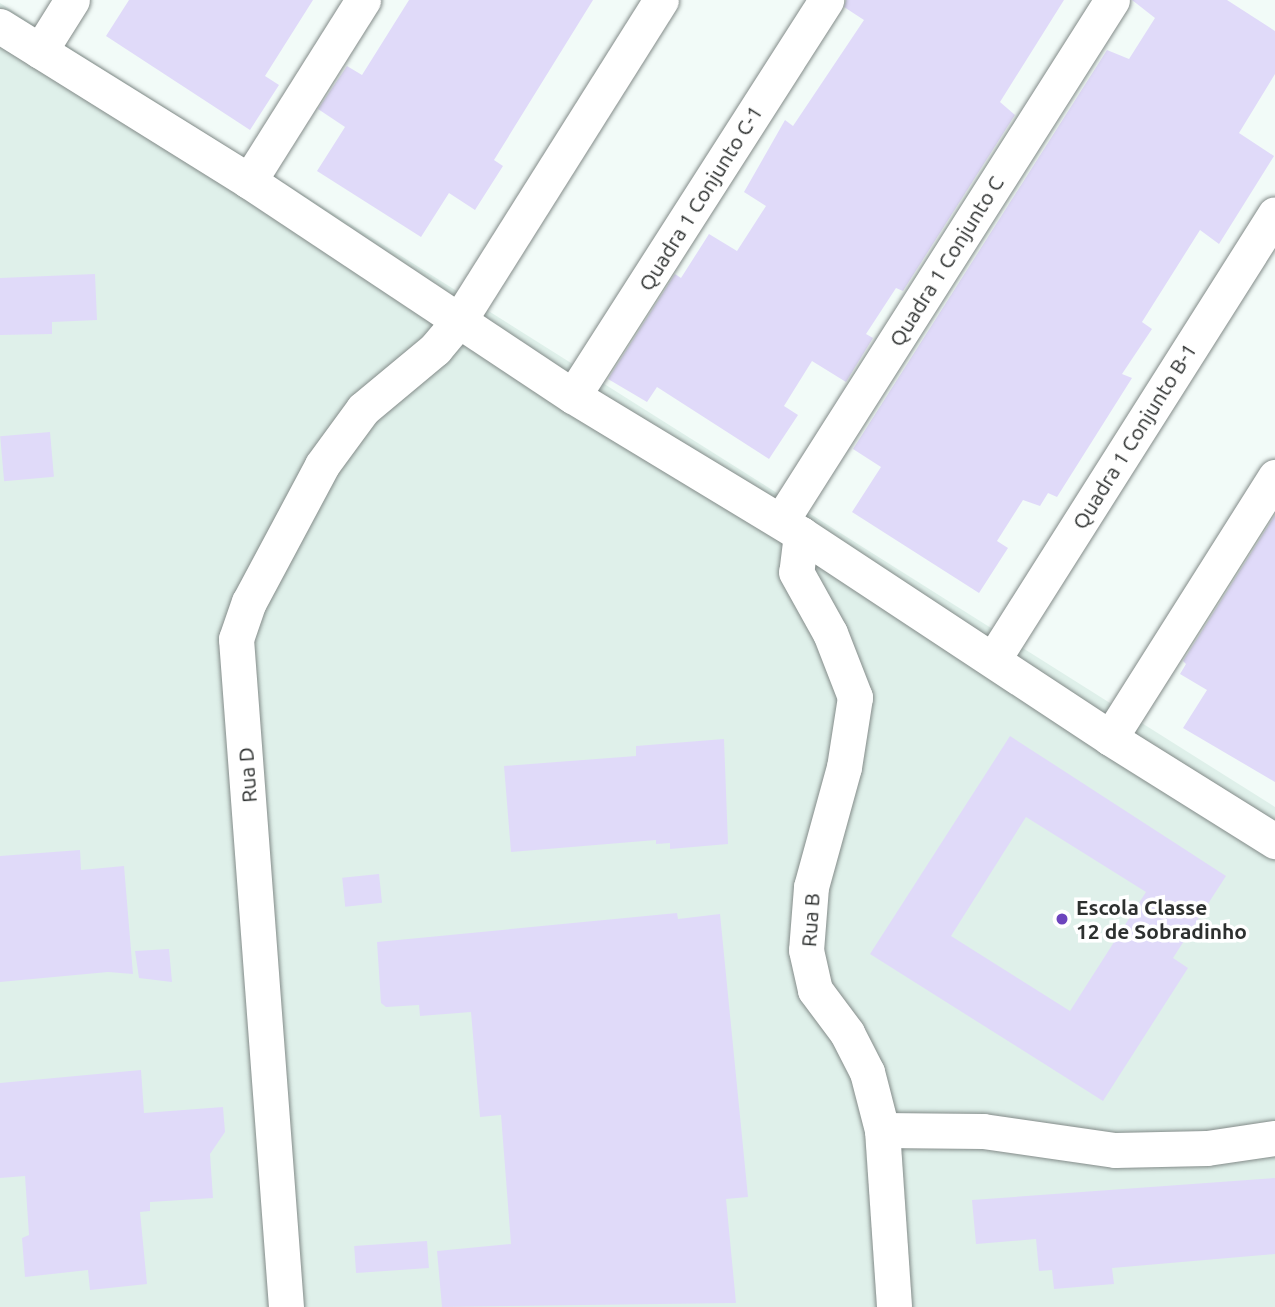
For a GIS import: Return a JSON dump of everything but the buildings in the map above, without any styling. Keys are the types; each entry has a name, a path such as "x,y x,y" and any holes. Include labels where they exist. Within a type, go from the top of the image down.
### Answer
{"street":[{"path":"40,51 72,0"},
{"path":"249,181 363,0"},
{"path":"460,319 661,0"},
{"name":"Quadra 1 Conjunto C-1","path":"573,396 825,0"},
{"name":"Quadra 1 Conjunto C","path":"791,527 1112,0"},
{"path":"0,26 249,181 573,396 791,527 994,658 1110,738 1275,841"},
{"name":"Quadra 1 Conjunto B-1","path":"994,658 1275,214"},
{"name":"Rua D","path":"286,1307 236,639 249,602 322,465 363,409 435,349 460,319"},
{"path":"1110,738 1275,477"},
{"name":"Rua B","path":"791,527 796,572 830,633 855,697 844,767 811,887 806,950 815,990 848,1033 867,1072 882,1130 894,1307"},
{"path":"882,1130 983,1131 1115,1150 1206,1148 1275,1138"}],"shaded area":[{"path":"0,3 1275,807 1275,1307 0,1307"}],"place":[{"name":"Escola Classe 12 de Sobradinho","path":"1062,919"}]}
